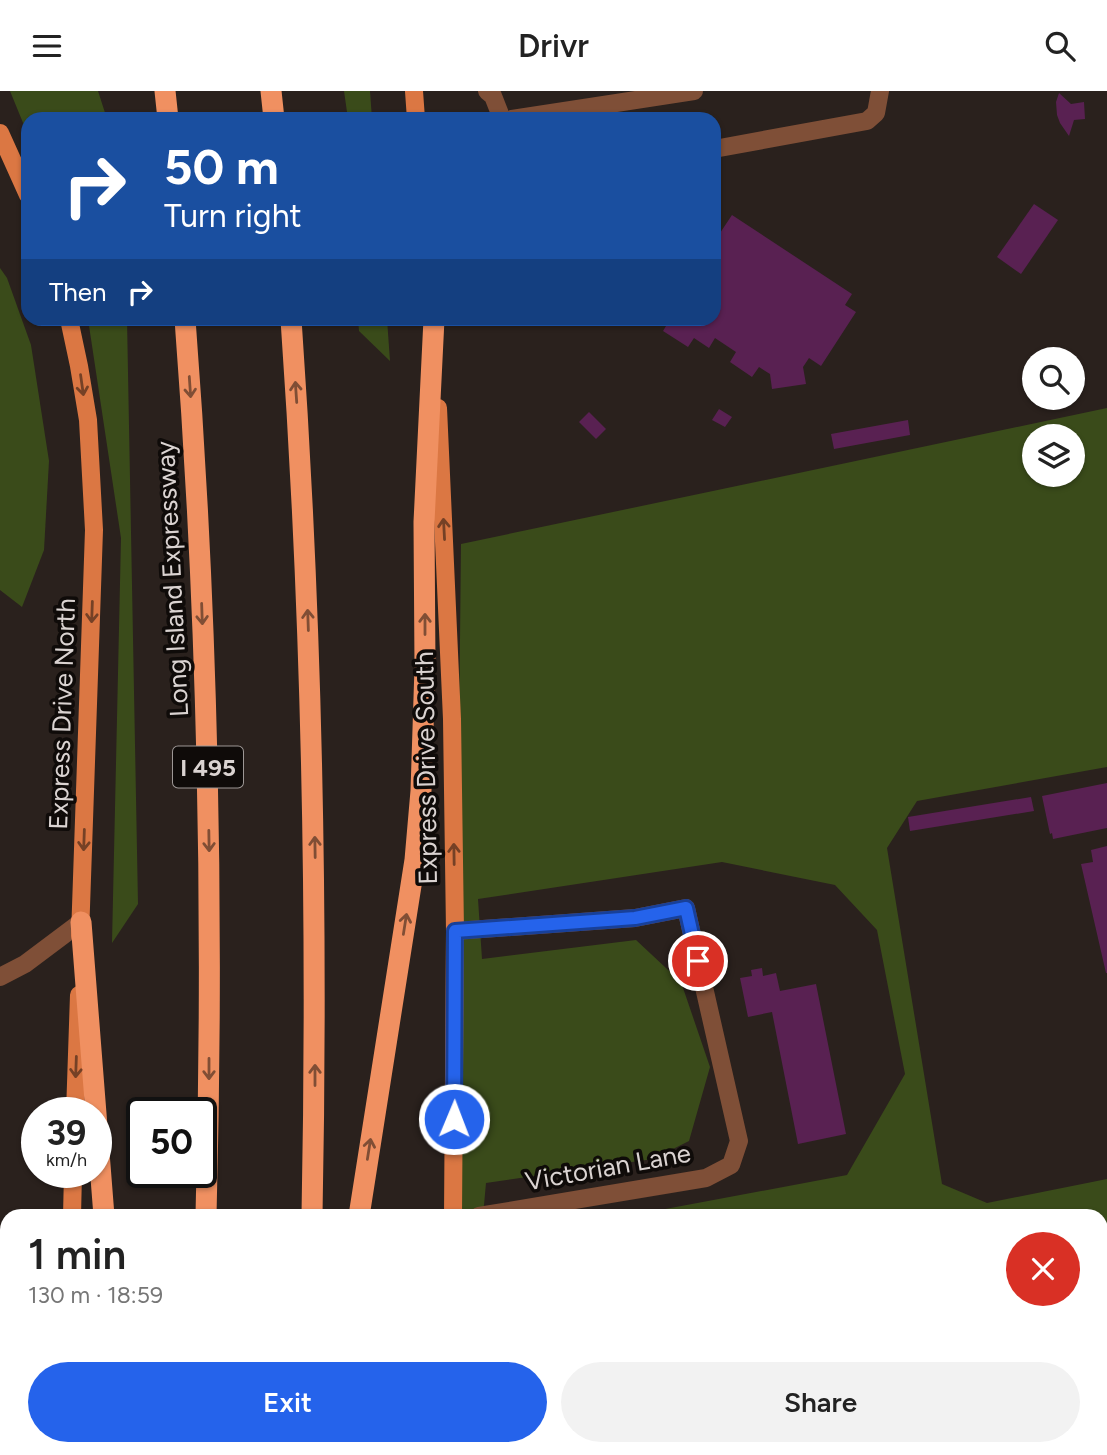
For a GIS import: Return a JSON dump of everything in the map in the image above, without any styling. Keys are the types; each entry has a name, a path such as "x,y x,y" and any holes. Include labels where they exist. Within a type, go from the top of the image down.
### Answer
{"highway":[{"path":"165,91 167,112"},
{"path":"271,91 273,112"},
{"name":"Long Island Expressway","path":"185,326 197,507 207,757 210,942 206,1209"},
{"path":"291,326 306,567 313,753 316,911 312,1209"},
{"path":"360,1209 413,872 420,805 424,729 424,522 434,326"},
{"path":"81,922 103,1209"}],"main road":[{"path":"414,91 416,112"},
{"path":"1,135 21,179"},
{"name":"Express Drive North","path":"70,326 88,421 94,530 76,1097"},
{"name":"Express Drive South","path":"434,326 452,719 455,931 453,1209"},
{"path":"72,1209 73,1188"}],"lane":[{"path":"487,91 493,96 499,112"},
{"path":"558,112 694,91"},
{"path":"721,148 867,121 876,113 880,91"},
{"name":"Victorian Lane","path":"455,931 635,918 686,908 739,1140 731,1164 706,1178 522,1209"},
{"path":"0,977 25,964 81,922"}],"green space":[{"path":"10,91 98,91 105,112 21,112 21,118"},
{"path":"344,91 370,91 372,112 347,112"},
{"path":"0,268 7,278 21,317 21,326 24,326 31,345 49,461 44,550 22,607 0,590"},
{"path":"89,326 127,326 138,904 112,943 121,538"},
{"path":"359,326 388,326 390,361 359,331"},
{"path":"1107,408 1107,767 917,801 887,848 942,1184 987,1203 1107,1179 1107,1209 665,1209 847,1175 905,1074 877,930 835,885 722,862 478,899 482,959 636,940 681,982 710,1067 689,1141 653,1159 486,1183 484,1209 454,1209 461,544 1022,426 1022,487 1085,487 1085,424 1031,424"}],"building":[{"path":"1059,93 1071,104 1084,102 1085,119 1074,120 1069,136 1057,115 1056,102"},
{"path":"1034,204 1058,220 1021,274 997,257"},
{"path":"732,215 852,294 845,305 856,312 821,366 809,358 803,367 806,384 772,389 770,374 759,367 752,377 730,362 736,352 715,338 709,348 694,338 688,347 663,331 666,326 721,326 721,232"},
{"path":"719,409 732,417 725,427 712,420"},
{"path":"589,412 606,429 596,439 579,422"},
{"path":"908,420 910,435 834,449 831,434"},
{"path":"1107,783 1107,828 1053,839 1042,796"},
{"path":"1031,797 1034,811 910,831 908,817"},
{"path":"1107,846 1106,973 1081,864 1093,862 1091,850"},
{"path":"762,968 763,976 776,973 780,991 816,984 846,1134 798,1144 772,1012 748,1017 740,978 752,976 751,970"}],"route":[{"path":"454,1119 455,931 635,918 686,908 698,961"}]}
